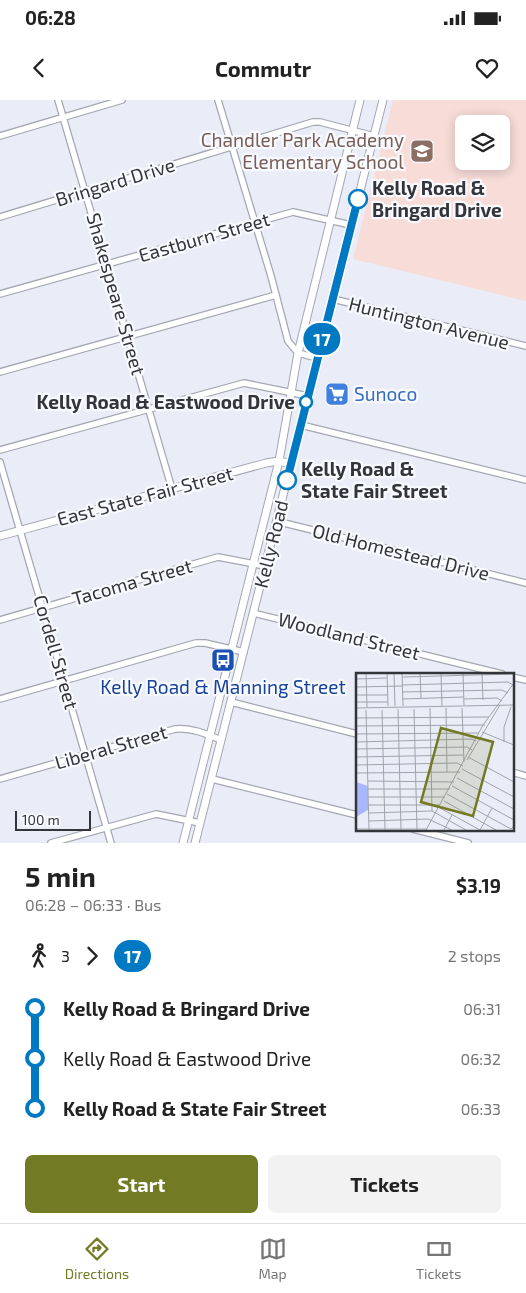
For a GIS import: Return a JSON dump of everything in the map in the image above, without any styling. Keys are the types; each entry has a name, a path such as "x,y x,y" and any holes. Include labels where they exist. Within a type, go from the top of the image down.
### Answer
{"street":[{"name":"Shakespeare Street","path":"58,100 172,489"},
{"path":"0,136 122,100"},
{"path":"218,100 276,295 288,342 298,353 317,358"},
{"name":"Kelly Road","path":"184,843 279,461 298,353 360,100"},
{"name":"Kelly Road","path":"195,843 383,100"},
{"name":"Bringard Drive","path":"0,217 313,122 320,122 374,136"},
{"name":"Eastburn Street","path":"0,294 296,212 352,225"},
{"path":"0,372 276,295"},
{"name":"Huntington Avenue","path":"333,299 526,346"},
{"path":"0,450 244,383 308,396"},
{"path":"301,425 526,480"},
{"name":"East State Fair Street","path":"0,536 266,463 279,461 291,464"},
{"name":"Cordell Street","path":"0,462 112,843"},
{"name":"Old Homestead Drive","path":"276,521 526,583"},
{"name":"Tacoma Street","path":"0,620 215,558 227,558 265,566"},
{"name":"Woodland Street","path":"253,612 498,673"},
{"path":"0,699 196,643 205,643 244,652"},
{"path":"231,702 356,734"},
{"name":"Liberal Street","path":"0,778 175,729 184,728 211,735 221,740"},
{"path":"212,779 356,815"},
{"path":"51,843 156,814 200,823"},
{"path":"421,831 468,843"}],"shaded area":[{"path":"393,100 526,100 526,301 353,259"}],"bus line":[{"name":"17","path":"287,480 358,199"}],"place":[{"name":"Chandler Park Academy Elementary School","path":"422,151"},
{"name":"Kelly Road & Bringard Drive","path":"358,199"},
{"name":"Sunoco","path":"337,394"},
{"name":"Kelly Road & Eastwood Drive","path":"306,402"},
{"name":"Kelly Road & State Fair Street","path":"287,480"},
{"name":"Kelly Road & Manning Street","path":"223,660"}]}
